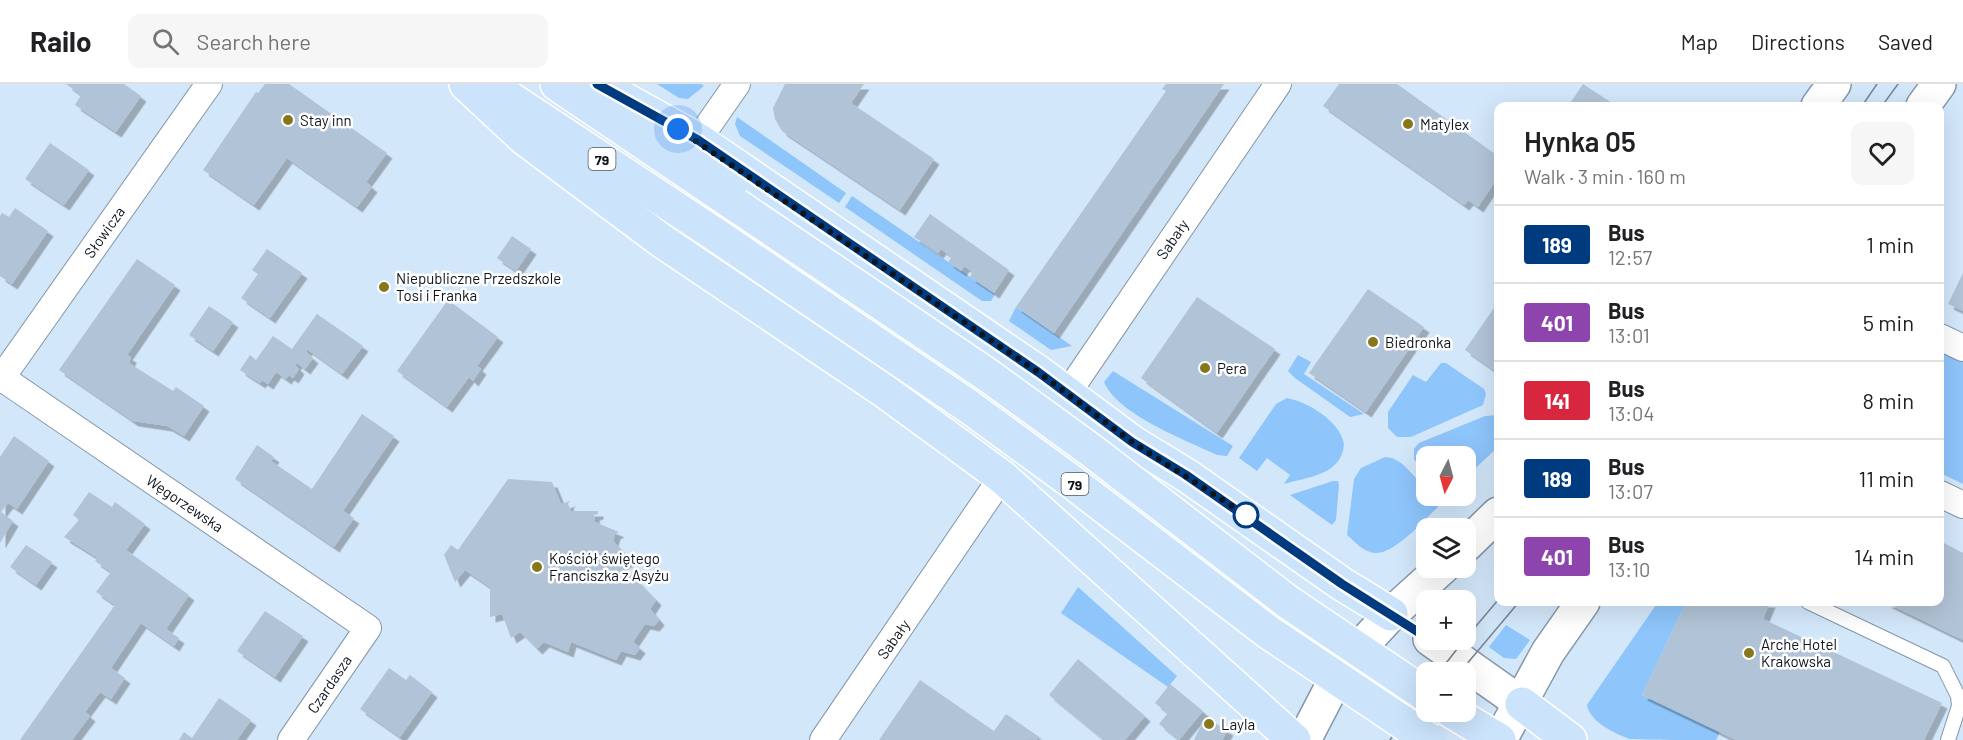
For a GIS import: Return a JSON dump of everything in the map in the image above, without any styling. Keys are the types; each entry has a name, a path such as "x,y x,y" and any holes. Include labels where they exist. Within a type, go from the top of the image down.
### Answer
{"main road":[{"path":"466,84 524,138 662,241 883,390 1002,477 1294,740"},
{"name":"79","path":"488,84 968,406 1072,482 1268,632 1428,740"},
{"name":"79","path":"557,84 989,376 1092,451 1288,602 1416,688"},
{"path":"597,84 698,140 1067,394 1132,442 1226,501 1342,584 1416,630"},
{"path":"1821,102 1834,84"},
{"path":"1926,102 1939,84"},
{"path":"1476,535 1494,518"},
{"path":"1305,740 1342,667 1391,614 1431,578"},
{"path":"1469,722 1499,740 1522,704 1548,652 1580,606"},
{"path":"1445,650 1570,740"}],"street":[{"name":"Słowicza","path":"1,379 209,84"},
{"path":"698,140 736,84"},
{"name":"Sabały","path":"1067,394 1278,84"},
{"path":"1944,339 1963,348"},
{"name":"Węgorzewska","path":"1,379 368,628"},
{"name":"Sabały","path":"823,740 1002,477"},
{"path":"1944,496 1963,505"},
{"name":"Czardasza","path":"291,740 368,628"}],"lane":[{"path":"1816,606 1943,666 1958,696 1959,706 1948,740"}],"shaded area":[{"path":"657,84 701,84 704,86 688,99 679,98"},
{"path":"737,117 846,193 839,203 740,136 735,124"},
{"path":"852,196 995,294 991,301 982,301 845,207"},
{"path":"1016,307 1072,346 1051,350 1009,321"},
{"path":"1944,348 1963,357 1963,484 1944,475"},
{"path":"1298,355 1311,362 1304,374 1364,414 1350,417 1295,378 1288,371"},
{"path":"1441,363 1446,363 1484,389 1486,394 1483,405 1411,437 1397,437 1388,428 1388,412 1413,375 1426,382"},
{"path":"1113,371 1233,446 1227,456 1217,455 1171,434 1123,405 1104,382"},
{"path":"1287,398 1313,408 1330,420 1344,444 1342,454 1330,468 1322,473 1284,484 1290,475 1267,458 1257,471 1239,458 1276,404"},
{"path":"1494,415 1494,451 1476,468 1476,446 1416,446 1485,416"},
{"path":"1416,447 1416,462 1414,459"},
{"path":"1385,457 1393,458 1400,462 1416,479 1416,506 1438,507 1427,518 1416,518 1416,529 1406,538 1378,553 1364,549 1347,535 1354,479 1361,468"},
{"path":"1338,481 1339,485 1336,520 1332,525 1290,495"},
{"path":"1078,587 1177,676 1168,687 1061,613"},
{"path":"1655,606 1684,606 1642,695 1720,732 1716,740 1630,739 1598,722 1587,705"},
{"path":"1506,625 1530,640 1516,659 1504,658 1489,647"}],"building":[{"path":"66,84 124,84 141,96 116,132 75,105 81,95"},
{"name":"Stay inn","path":"265,84 289,84 387,153 366,182 372,187 357,207 287,158 254,205 203,170 256,92 258,93"},
{"path":"785,84 864,84 851,103 934,159 900,210 782,131 775,119 773,108"},
{"path":"1166,84 1224,84 1054,333 1016,307 1166,91 1162,89"},
{"path":"1339,84 1397,84 1494,153 1494,183 1478,207 1468,200 1464,205 1323,106"},
{"path":"1583,84 1610,102 1571,102"},
{"path":"50,143 89,170 64,205 25,179"},
{"path":"15,208 48,231 12,284 0,276 0,216 2,213 9,217"},
{"path":"930,214 1009,270 994,293 970,277 973,272 964,266 961,271 948,262 952,257 941,249 938,253 914,237"},
{"path":"512,236 531,249 516,271 497,258"},
{"path":"267,249 302,273 270,318 241,298 258,274 252,270"},
{"path":"137,259 175,285 127,355 131,357 129,363 173,391 176,387 204,406 184,436 167,426 133,421 59,370"},
{"path":"1963,273 1963,311 1948,304"},
{"name":"Biedronka","path":"1368,289 1424,327 1366,412 1309,373"},
{"name":"Pera","path":"1197,297 1275,349 1217,433 1141,378"},
{"path":"448,300 498,337 477,366 481,369 473,381 469,377 447,407 397,371"},
{"path":"209,306 233,322 213,351 189,335"},
{"path":"1494,308 1494,370 1465,350"},
{"path":"317,314 363,346 342,374 307,349 306,352 313,358 305,369 297,363 295,365 299,369 293,378 289,375 286,379 276,372 268,384 262,380 260,383 240,370 250,355 256,360 273,336 292,349"},
{"path":"362,414 394,436 343,511 354,518 334,547 235,479 257,445 274,457 271,461 312,489"},
{"path":"14,436 49,461 17,509 8,503 1,512 13,521 0,543 0,457"},
{"name":"Kościół świętego Franciszka z Asyżu","path":"508,479 552,482 561,504 570,501 568,504 571,511 598,511 598,514 594,515 595,522 619,532 615,534 613,541 630,559 622,565 656,600 650,609 659,620 654,626 645,624 633,642 640,648 635,655 621,651 616,660 571,642 568,652 544,642 537,649 520,632 511,638 502,614 490,617 490,587 465,570 455,582 444,555 451,545 458,550"},
{"path":"89,492 112,507 115,502 145,524 126,550 189,595 166,629 179,638 174,646 141,623 111,668 125,678 111,699 100,692 85,712 90,716 72,740 20,740 115,605 96,592 111,572 95,561 98,558 64,537 79,520 73,515"},
{"path":"1944,543 1963,553 1963,640 1893,606 1944,606"},
{"path":"26,545 52,562 36,585 10,567"},
{"name":"Arche Hotel Krakowska","path":"1684,606 1768,606 1763,619 1942,703 1924,740 1736,740 1642,695"},
{"path":"265,611 303,636 275,677 237,651"},
{"path":"1078,659 1145,716 1125,740 1104,740 1049,695"},
{"path":"389,668 406,680 410,675 432,692 400,737 360,709"},
{"path":"920,680 994,731 1006,714 1042,739 879,740"},
{"path":"1170,684 1203,711 1179,740 1159,724 1168,713 1155,703"},
{"path":"219,698 251,720 237,740 179,740 184,732 192,738"},
{"name":"Layla","path":"1205,718 1228,730 1222,740 1194,740"}],"tram line":[{"path":"1865,102 1877,84"},
{"path":"1885,102 1898,84"},
{"path":"1476,626 1494,605"},
{"path":"1468,662 1516,606"},
{"path":"1447,662 1456,650"},
{"path":"1390,740 1416,702"},
{"path":"1410,740 1422,722"}],"bus line":[{"name":"189","path":"597,84 698,140 1038,372 1132,442 1226,501 1342,584 1416,630"}],"place":[{"name":"Stay inn","path":"288,120"},
{"name":"Matylex","path":"1408,124"},
{"name":"Niepubliczne Przedszkole Tosi i Franka","path":"384,287"},
{"name":"Biedronka","path":"1373,342"},
{"name":"Pera","path":"1205,368"},
{"name":"Kościół świętego Franciszka z Asyżu","path":"537,567"},
{"name":"Arche Hotel Krakowska","path":"1749,653"},
{"name":"Layla","path":"1209,724"}],"route":[{"path":"678,129 698,140 1038,372 1132,442 1246,515"}]}
